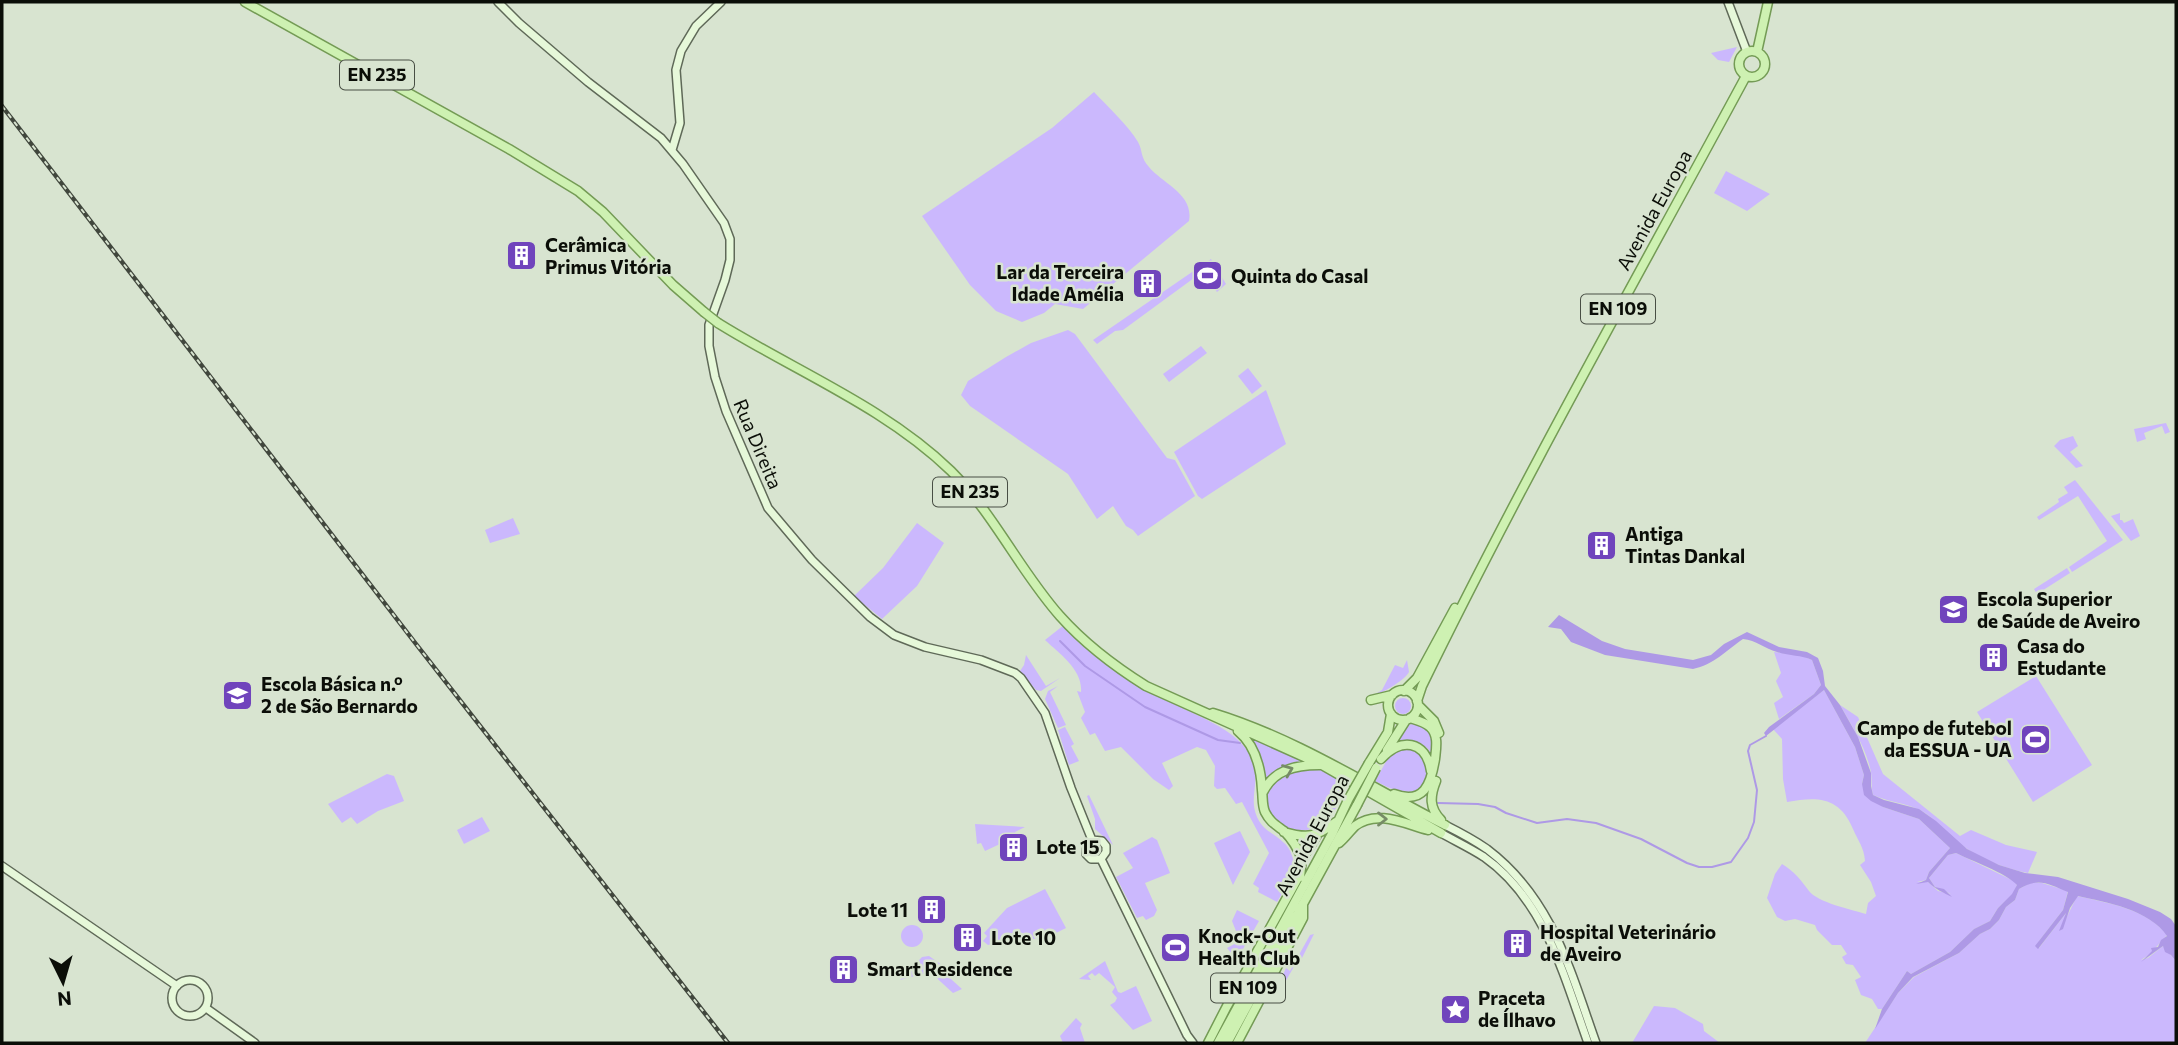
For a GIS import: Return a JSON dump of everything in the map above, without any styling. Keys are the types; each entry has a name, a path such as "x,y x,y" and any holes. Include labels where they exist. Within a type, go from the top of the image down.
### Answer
{"main road":[{"name":"EN 235","path":"245,2 509,149 578,191 603,212 673,285 718,323 857,402 917,441 952,472 971,494 1058,615 1080,637 1123,671 1146,686 1322,765 1486,849 1527,888 1556,932 1596,1043"},
{"name":"Rua Direita","path":"498,2 588,82 661,138 724,223 730,239 730,260 709,325 709,346 726,411 768,508 812,560 870,617 894,635 925,647 981,660 1021,678 1045,713 1092,840"},
{"path":"672,150 680,123 676,70 681,51 696,26 721,2"},
{"path":"1728,2 1747,52 1757,52"},
{"name":"Avenida Europa","path":"1747,52 1739,63 1741,71 1746,76 1756,76 1765,69 1765,61 1757,52 1768,2"},
{"name":"Avenida Europa","path":"1218,1043 1338,820 1373,766 1388,732 1389,703 1417,678 1746,76"},
{"name":"Avenida Europa","path":"1373,766 1381,759 1408,719 1416,713 1422,686 1492,545"},
{"path":"1375,787 1410,797 1423,793 1432,778 1436,740 1433,730 1426,724 1397,719 1371,700 1399,692 1413,695 1434,721 1439,735 1439,758 1431,801 1443,829"},
{"name":"EN 235","path":"1183,704 1262,730 1375,787 1443,829 1505,875 1536,914 1548,935 1588,1043"},
{"path":"1220,721 1240,732 1247,740 1259,766 1266,815 1295,844 1302,859"},
{"path":"1381,759 1395,747 1411,744 1426,754 1432,778"},
{"path":"1263,792 1266,785 1281,772 1306,765 1322,765"},
{"name":"Avenida Europa","path":"1227,1043 1333,849 1352,802"},
{"path":"1333,849 1356,826 1376,818 1391,818 1443,829"},
{"path":"1283,923 1300,881 1302,859 1317,835 1338,820"},
{"path":"1284,832 1301,836 1317,835"},
{"name":"Rua Direita","path":"1092,840 1102,841 1106,846 1106,852 1101,859 1091,859 1086,854 1087,844 1092,840"},
{"name":"Rua Direita","path":"1101,859 1189,1041"},
{"path":"2,866 177,986"},
{"path":"1208,1043 1300,874"},
{"path":"1237,1043 1303,918 1303,901"},
{"path":"188,980 202,985 209,998 206,1009 193,1016 178,1012 172,997 177,986 188,980"},
{"path":"206,1009 254,1043"}],"shaded area":[{"path":"1737,47 1729,62 1718,60 1711,53"},
{"path":"1094,92 1134,136 1149,167 1182,197 1187,204 1189,221 1083,309 1055,304 1044,313 1022,322 996,311 970,285 922,216 1052,128"},
{"path":"1726,171 1770,194 1747,211 1714,193"},
{"path":"1211,259 1226,284 1217,292 1210,283 1202,288 1194,278 1123,330 1115,331 1097,344 1093,340"},
{"path":"1068,330 1075,334 1167,458 1175,460 1195,496 1138,536 1126,526 1113,506 1097,519 1068,474 970,406 961,395 968,381 1006,357 1031,343"},
{"path":"1201,346 1207,353 1169,382 1163,374"},
{"path":"1248,368 1262,386 1252,394 1238,376"},
{"path":"1266,390 1286,444 1202,499 1174,452"},
{"path":"2166,423 2170,432 2165,434 2162,426 2144,433 2146,439 2137,442 2134,429"},
{"path":"2073,436 2078,446 2070,452 2083,466 2076,468 2054,446 2060,440"},
{"path":"2075,480 2123,540 2072,572 2069,567 2107,541 2078,496 2039,520 2037,517 2059,502 2058,499 2068,493 2064,487"},
{"path":"2120,513 2120,520 2124,523 2133,519 2140,536 2131,541 2111,516"},
{"path":"513,518 520,534 490,543 485,530"},
{"path":"917,523 944,543 917,586 882,619 854,596 883,568"},
{"path":"2067,568 2070,573 2037,594 2034,589"},
{"path":"1559,615 1602,641 1625,649 1693,660 1711,655 1724,644 1747,632 1779,647 1807,652 1818,658 1825,686 1840,705 1858,737 1871,773 1873,795 1919,809 1967,849 1999,865 2025,873 2058,877 2160,912 2176,926 2176,961 2165,952 2163,946 2141,962 2152,951 2151,948 2158,947 2161,940 2167,936 2159,927 2127,908 2078,896 2070,908 2063,929 2059,931 2066,913 2038,949 2035,946 2063,910 2068,892 2044,883 2032,883 2019,889 2015,900 2006,907 1990,929 1980,934 1959,953 1913,977 1898,993 1875,1029 1882,1009 1907,971 1911,974 1950,952 1974,929 1990,921 2017,885 1997,872 1956,853 1948,855 1929,878 1935,887 1944,889 1952,897 1937,889 1928,882 1916,884 1926,880 1929,872 1950,848 1919,819 1883,807 1864,795 1864,775 1855,747 1824,690 1766,736 1764,733 1769,727 1814,694 1821,685 1812,660 1777,652 1743,639 1713,661 1693,669 1605,655 1571,642 1561,629 1548,627"},
{"path":"1064,625 1128,680 1212,722 1238,740 1247,750 1255,769 1254,809 1257,817 1266,829 1288,848 1296,870 1277,902 1258,892 1259,888 1253,884 1269,853 1242,802 1236,804 1225,788 1217,789 1214,786 1215,766 1206,750 1197,747 1162,763 1173,786 1169,790 1153,779 1121,747 1105,751 1095,733 1090,735 1081,718 1085,712 1077,691 1081,692 1078,677 1069,663 1045,640"},
{"path":"1774,652 1812,660 1821,685 1814,694 1779,719 1774,703 1783,697 1776,681 1781,673"},
{"path":"1026,655 1046,686 1060,678 1041,691 1036,690 1020,671"},
{"path":"1407,660 1407,675 1393,686 1374,695 1382,690 1395,665 1403,668"},
{"name":"Campo de futebol da ESSUA - UA","path":"2036,676 2092,765 2033,802 1977,712"},
{"path":"1058,686 1050,692 1066,725 1058,728 1045,699 1048,691"},
{"path":"1824,690 1855,747 1864,775 1862,784 1883,807 1919,819 1950,848 1929,872 1926,880 1917,882 1928,882 1938,891 1951,894 1935,887 1929,878 1948,855 1956,853 2014,881 2017,885 2013,894 1998,908 1990,921 1974,929 1950,952 1911,974 1907,971 1882,1009 1878,1009 1872,999 1861,995 1855,980 1861,977 1853,965 1846,964 1842,957 1847,954 1841,945 1832,945 1815,925 1795,919 1785,921 1777,917 1767,898 1775,874 1782,864 1794,873 1813,895 1835,905 1866,914 1868,903 1876,896 1860,865 1865,861 1862,848 1842,810 1818,799 1787,802 1783,779 1782,739 1773,729"},
{"path":"1403,698 1409,700 1409,712 1403,714 1397,712 1395,706 1397,700"},
{"path":"1840,705 1858,717 1883,774 1960,836 1971,830 2006,845 2037,852 2028,873 1973,853 1920,810 1873,795 1866,754"},
{"path":"1417,723 1431,736 1433,756 1419,743 1398,741 1408,725"},
{"path":"1065,727 1079,761 1069,765 1058,730"},
{"path":"1249,734 1305,760 1286,765 1266,781 1262,761"},
{"path":"1407,748 1419,754 1427,769 1422,788 1404,792 1375,781 1391,753"},
{"path":"1318,768 1348,782 1331,815 1318,826 1299,833 1287,828 1271,813 1266,795 1278,778 1290,771"},
{"path":"387,774 394,776 404,801 378,811 357,824 351,817 342,823 328,804"},
{"path":"1089,795 1113,845 1095,829 1095,819 1087,796"},
{"path":"482,817 490,831 464,844 457,830"},
{"path":"975,824 1025,827 1015,832 1017,836 985,851 981,843 977,844"},
{"path":"1240,831 1250,852 1233,885 1214,843"},
{"path":"1152,837 1157,840 1170,873 1145,883 1157,910 1154,916 1146,920 1143,916 1137,918 1116,877 1133,868 1123,853"},
{"path":"2032,882 2068,891 2063,910 2039,941 2039,948 2066,913 2063,925 2077,896 2138,913 2159,926 2167,935 2141,960 2163,946 2176,961 2176,1043 1865,1043 1898,993 1914,977 1959,953 1980,934 1990,929 2006,907 2015,900 2019,889"},
{"path":"1045,889 1066,928 1033,939 1031,935 988,945 983,941 987,936 984,933 1007,908"},
{"path":"1237,910 1259,921 1239,956 1233,955 1227,948 1240,941 1232,921"},
{"path":"912,925 920,928 923,936 920,944 912,947 904,944 901,936 904,928"},
{"path":"1314,934 1299,964 1296,963 1284,984 1282,977 1286,968 1290,971 1310,935"},
{"path":"929,956 942,965 942,971 962,989 953,993 930,972 900,980 922,957"},
{"path":"1105,961 1118,992 1136,986 1152,1021 1133,1030 1110,1005 1117,998 1112,992 1115,987 1099,973 1088,976 1091,980 1079,979"},
{"path":"1654,1006 1675,1008 1703,1024 1704,1031 1720,1043 1632,1043"},
{"path":"1076,1018 1082,1024 1080,1028 1085,1043 1063,1043 1060,1036"}],"waterway":[{"path":"1060,641 1085,666 1145,707 1218,740 1240,743"},
{"path":"1438,803 1495,807 1537,823 1567,819 1596,823 1641,839 1687,863 1712,867 1731,862 1748,838 1754,822 1757,790 1748,751 1750,745 1766,736"}],"railway":[{"path":"2,106 416,644 728,1043"}],"place":[{"name":"Cerâmica Primus Vitória","path":"522,256"},
{"name":"Quinta do Casal","path":"1208,276"},
{"name":"Lar da Terceira Idade Amélia","path":"1147,283"},
{"name":"Antiga Tintas Dankal","path":"1602,545"},
{"name":"Escola Superior de Saúde de Aveiro","path":"1954,610"},
{"name":"Casa do Estudante","path":"1994,657"},
{"name":"Escola Básica n.º 2 de São Bernardo","path":"238,695"},
{"name":"Campo de futebol da ESSUA - UA","path":"2035,739"},
{"name":"Lote 15","path":"1013,847"},
{"name":"Lote 11","path":"931,910"},
{"name":"Lote 10","path":"968,938"},
{"name":"Hospital Veterinário de Aveiro","path":"1517,943"},
{"name":"Knock-Out Health Club","path":"1175,947"},
{"name":"Smart Residence","path":"844,969"},
{"name":"Praceta de Ílhavo","path":"1455,1009"}]}
